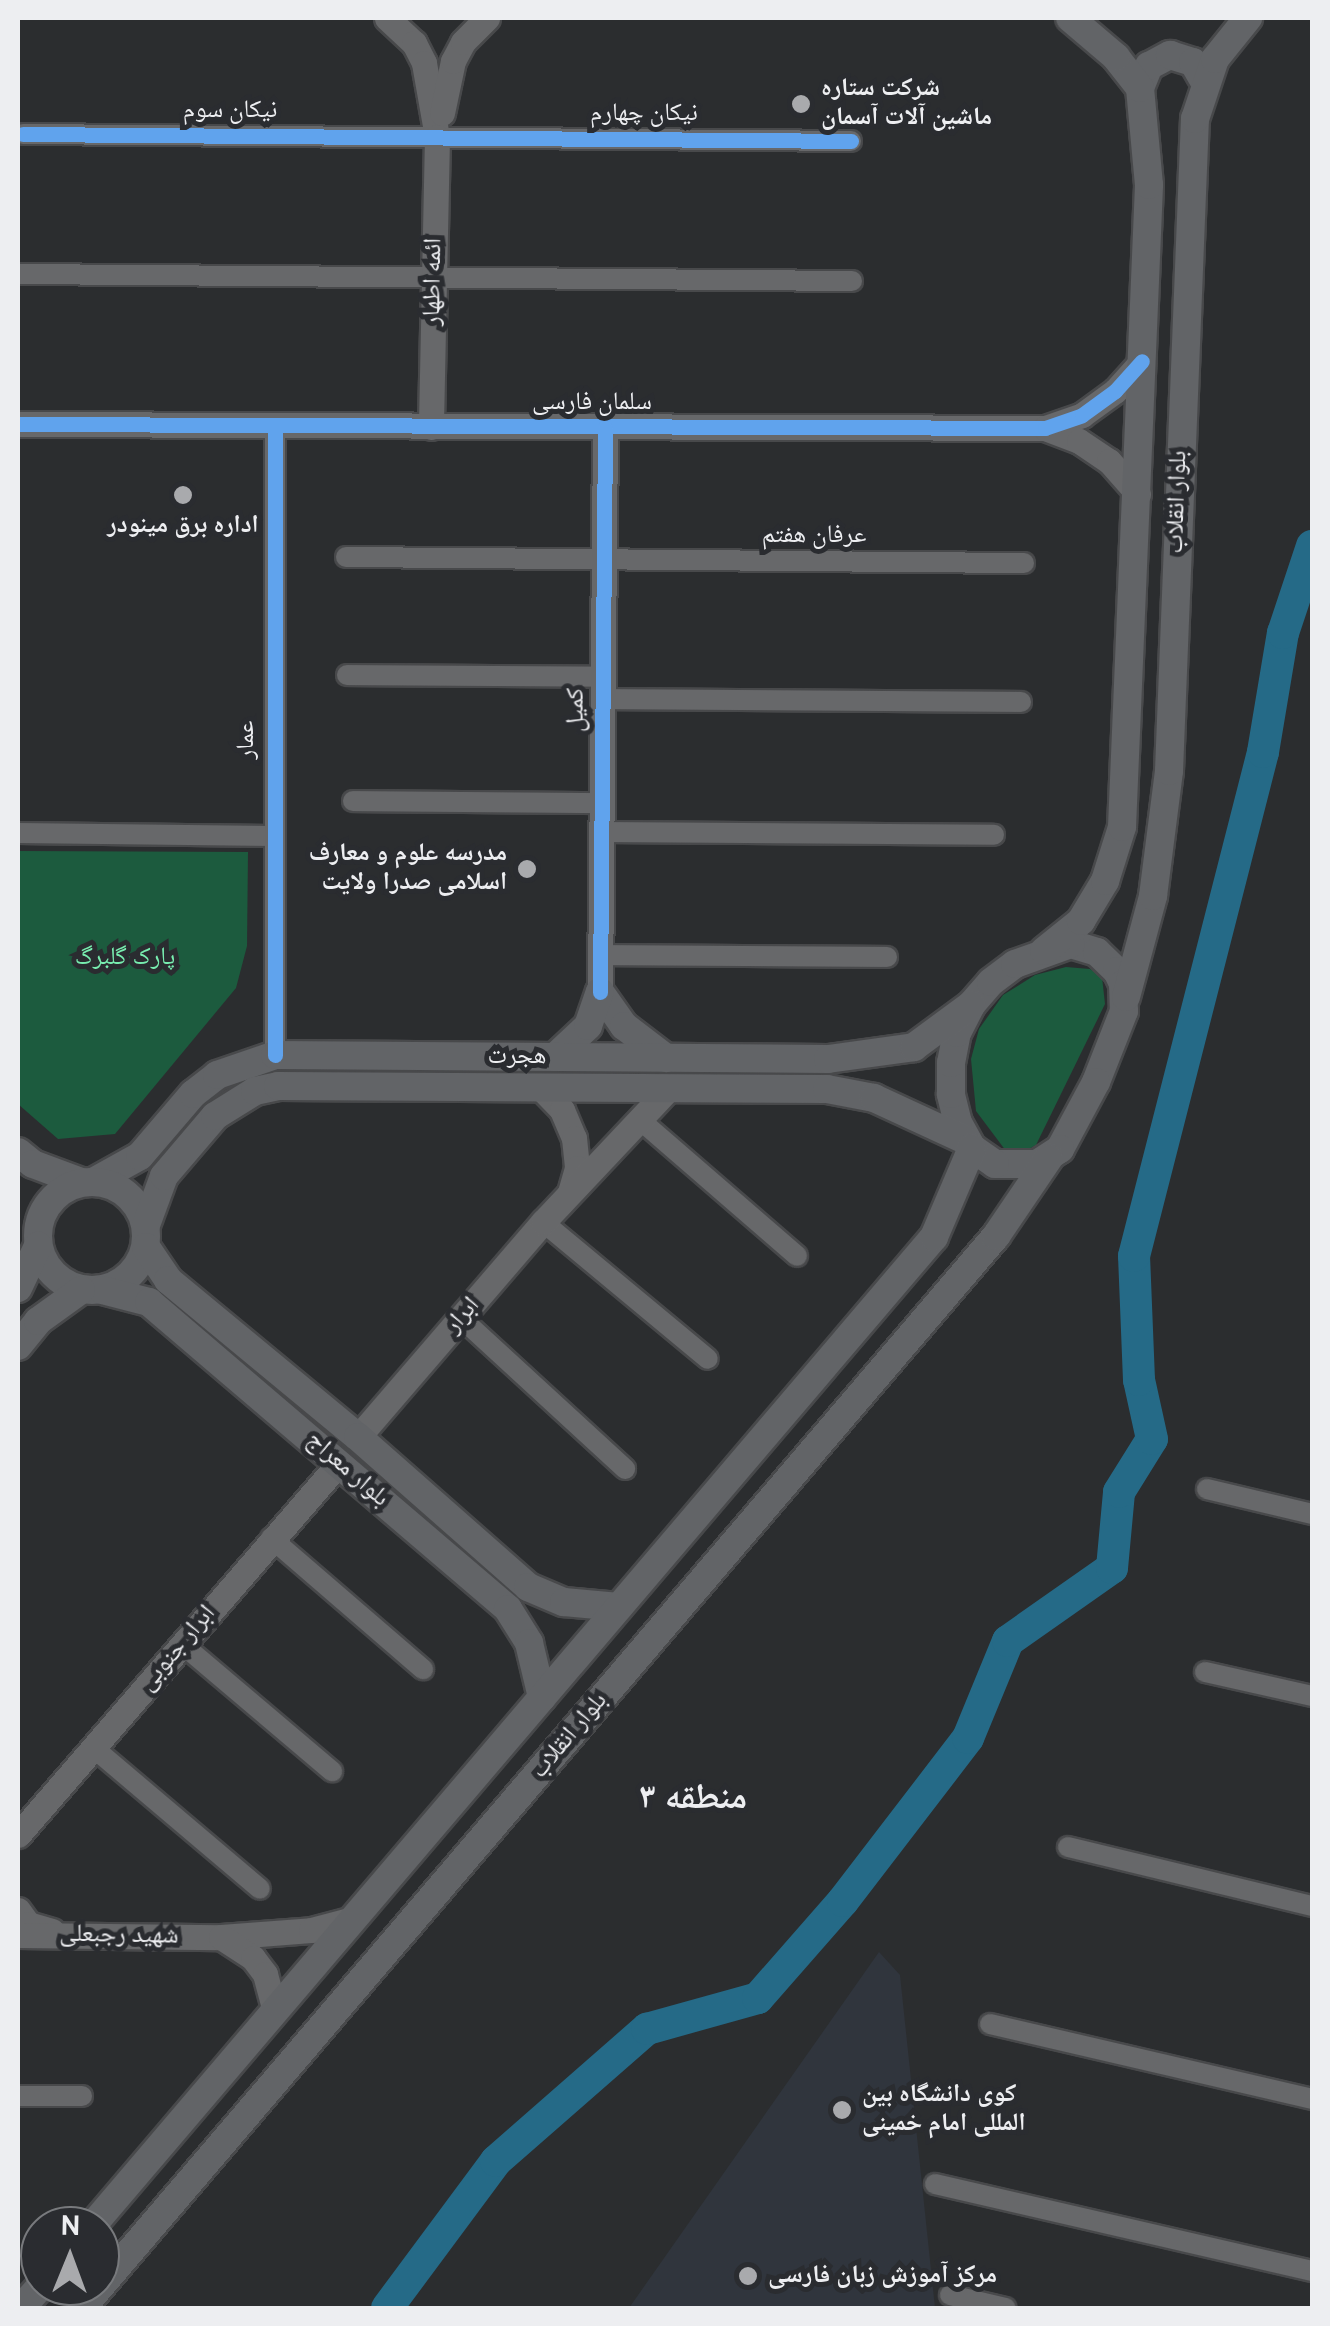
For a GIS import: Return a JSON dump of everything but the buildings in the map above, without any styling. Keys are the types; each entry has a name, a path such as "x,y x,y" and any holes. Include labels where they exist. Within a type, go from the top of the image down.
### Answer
{"main road":[{"path":"1070,18 1116,57 1140,88"},
{"name":"بلوار انقلاب","path":"1126,997 1153,896 1169,770 1195,119 1205,83 1222,48 1248,18"},
{"path":"1140,88 1149,66 1170,56 1194,62 1205,83"},
{"name":"بلوار انقلاب","path":"1044,952 1081,920 1105,881 1122,826 1149,184 1140,88"},
{"path":"1070,944 1098,952 1118,971 1126,997 1124,1012 1096,1082 1060,1149 1049,1158 1009,1168 969,1145 951,1094 950,1063 957,1033 990,982 1015,964 1070,944"},
{"path":"555,1057 588,1026 600,992"},
{"path":"600,992 624,1026 666,1058"},
{"name":"هجرت","path":"88,1182 140,1156 193,1094 217,1075 275,1055 875,1055 914,1047 971,1006"},
{"path":"275,1055 278,1086"},
{"name":"هجرت","path":"146,1236 164,1176 215,1116 234,1101 278,1086 828,1090 874,1098 969,1145"},
{"name":"بلوار انقلاب","path":"109,2206 934,1238 969,1145"},
{"path":"18,1152 33,1164 128,1194 146,1236 130,1274 92,1290 38,1321 18,1346"},
{"name":"بلوار انقلاب","path":"82,2308 996,1236 1049,1158"},
{"path":"18,1288 38,1243 42,1214 58,1193 88,1182"},
{"path":"18,1211 38,1243 46,1266 61,1281 92,1290"},
{"name":"بلوار معراج","path":"146,1236 168,1280 358,1436 528,1587 564,1602 620,1607"},
{"name":"بلوار معراج","path":"92,1290 149,1302 508,1609 529,1643 542,1697"},
{"path":"508,1609 522,1602 528,1587"}],"street":[{"name":"ائمه اطهار","path":"387,18 414,43 424,63 437,137"},
{"name":"ائمه اطهار","path":"431,427 437,137 453,61 463,42 487,18"},
{"name":"نیکان سوم","path":"23,134 437,137"},
{"name":"نیکان چهارم","path":"437,137 851,140"},
{"path":"19,274 852,281"},
{"name":"سلمان فارسی","path":"18,424 1045,428 1082,415 1116,391 1142,360"},
{"name":"عمار","path":"275,426 275,1055"},
{"name":"کمیل","path":"600,992 604,428"},
{"name":"سلمان فارسی","path":"1045,428 1079,440 1109,461 1138,494"},
{"name":"عرفان هفتم","path":"346,557 1024,563"},
{"path":"347,674 603,688 1022,702"},
{"path":"353,801 602,803"},
{"path":"602,832 994,835"},
{"path":"18,833 272,836"},
{"path":"600,955 887,957"},
{"name":"ابرار","path":"358,1436 543,1222 670,1087"},
{"path":"541,1088 562,1110 574,1138 576,1168 568,1197"},
{"path":"639,1119 797,1256"},
{"path":"543,1222 708,1359"},
{"path":"461,1318 625,1469"},
{"name":"ابرار جنوبی","path":"18,1835 339,1462"},
{"path":"1207,1490 1312,1514"},
{"path":"271,1538 423,1669"},
{"path":"182,1644 332,1770"},
{"path":"1206,1672 1312,1696"},
{"path":"95,1749 260,1889"},
{"path":"1068,1847 1312,1906"},
{"path":"18,1910 28,1924 66,1935"},
{"name":"شهید رجبعلی","path":"18,1935 222,1937 311,1930 353,1919"},
{"path":"222,1937 253,1958 272,1992 275,2010"},
{"path":"990,2024 1312,2099"},
{"path":"18,2096 82,2096"},
{"path":"934,2184 1312,2270"},
{"path":"950,2296 1006,2308"}],"shaded area":[{"name":"کوی دانشگاه بین المللی امام خمینی","path":"879,1952 900,1975 935,2308 629,2308"}],"green space":[{"name":"پارک گلبرگ","path":"18,851 248,852 247,946 236,988 115,1134 58,1139 18,1104"},
{"path":"1066,967 1090,969 1102,977 1105,1004 1036,1145 1020,1154 1006,1151 976,1111 971,1059 979,1029 1003,995 1035,975"}],"waterway":[{"path":"387,2308 496,2161 647,2029 758,1998 843,1901 968,1738 1008,1641 1112,1568 1119,1492 1152,1439 1139,1380 1134,1256 1263,752 1283,633 1312,546"}],"cycle path":[{"path":"23,134 851,141"},
{"path":"18,424 1045,428 1082,415 1115,391 1142,361"},
{"path":"275,426 275,1055"},
{"path":"600,992 605,428"}],"place":[{"name":"شرکت ستاره ماشین آلات آسمان","path":"801,104"},
{"name":"اداره برق مینودر","path":"183,495"},
{"name":"مدرسه علوم و معارف اسلامی صدرا ولایت","path":"527,869"},
{"name":"کوی دانشگاه بین المللی امام خمینی","path":"842,2110"},
{"name":"مرکز آموزش زبان فارسی","path":"748,2276"}],"district":[{"name":"منطقه ۳","path":"693,1799"}]}
